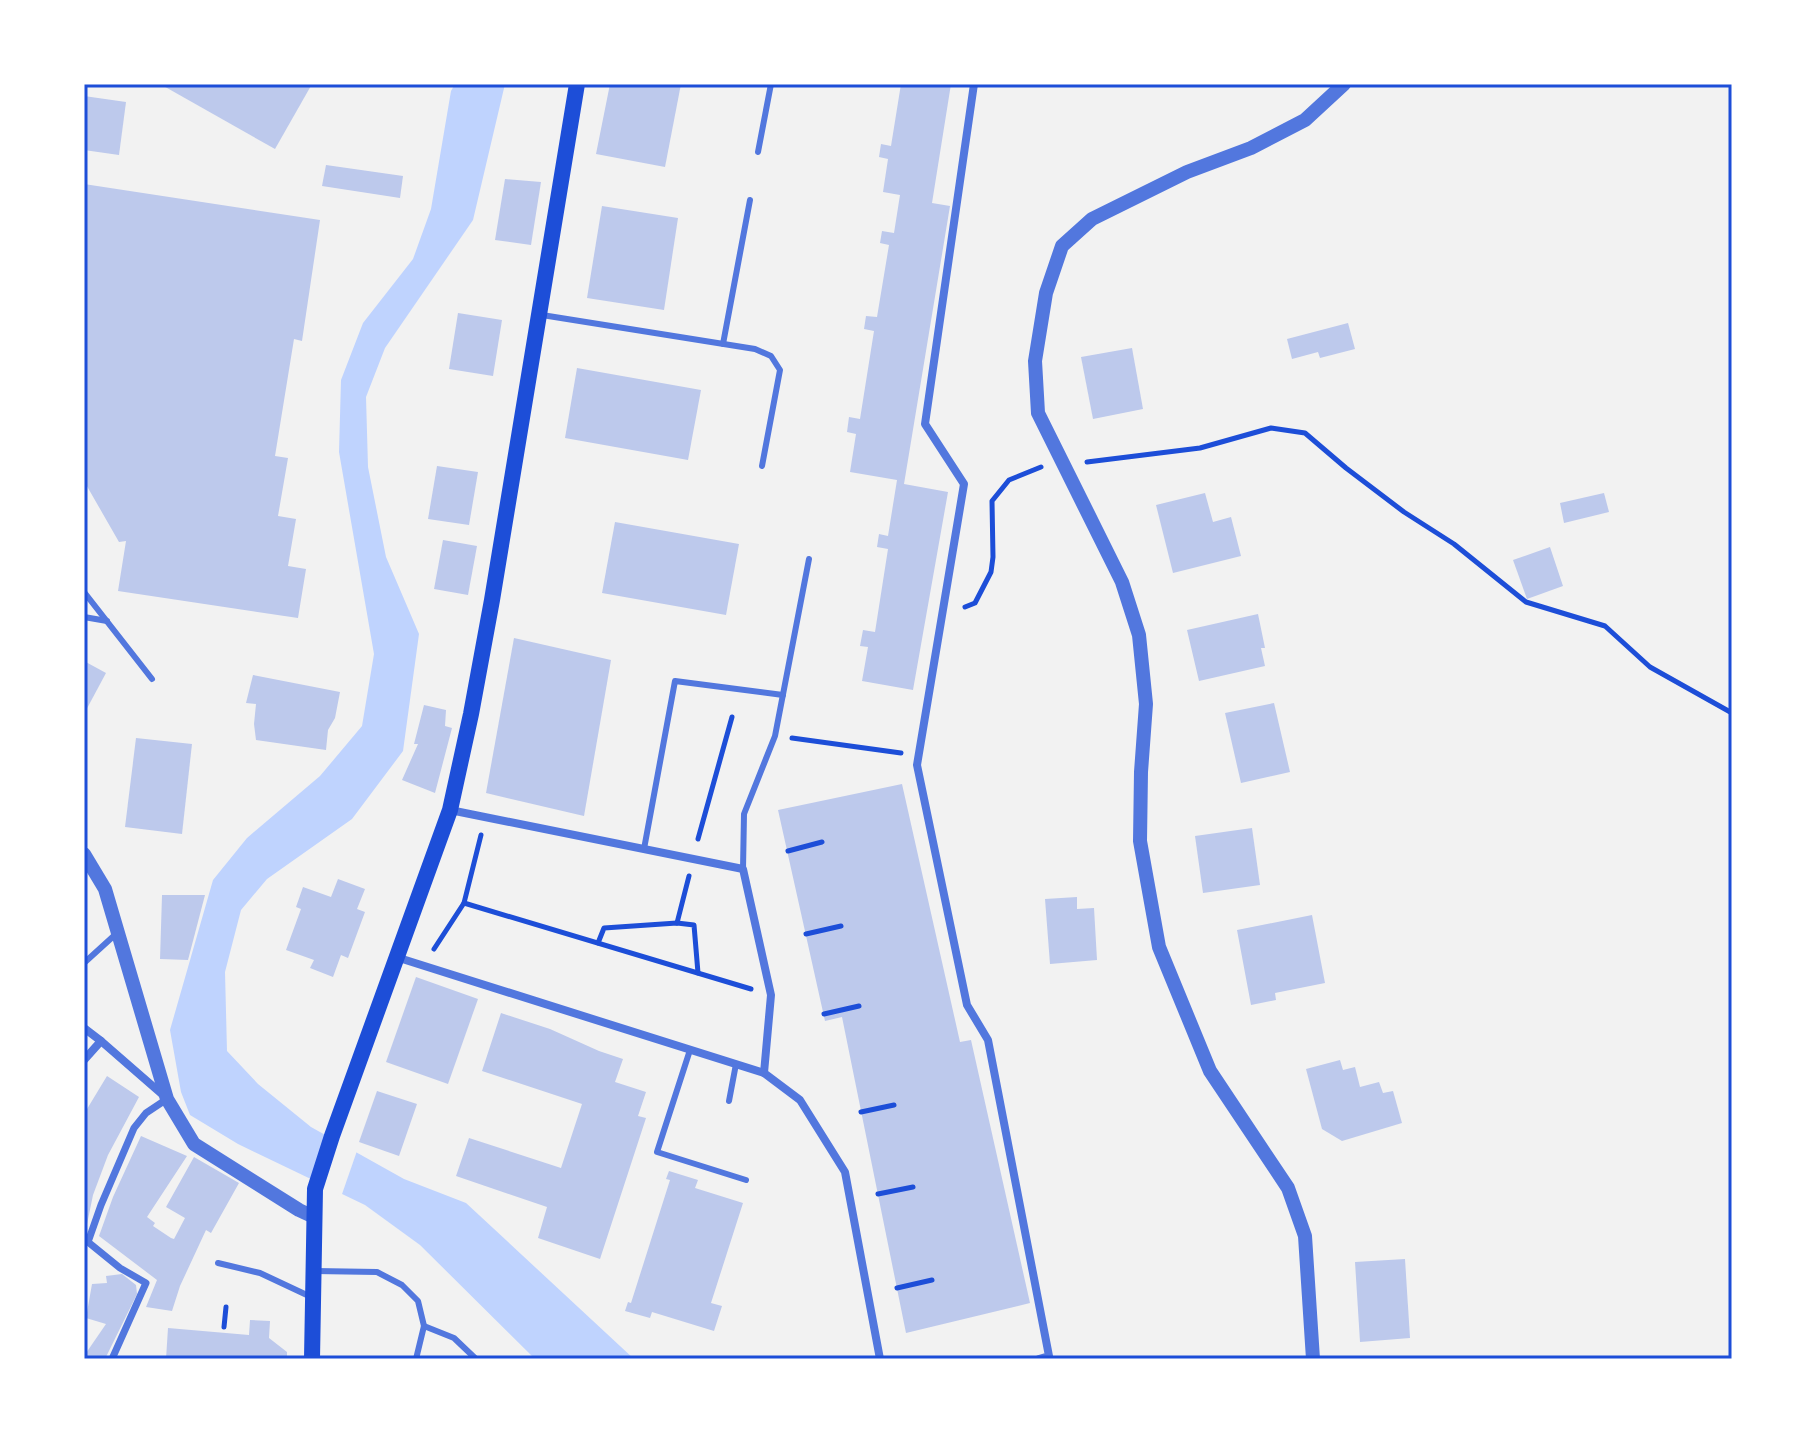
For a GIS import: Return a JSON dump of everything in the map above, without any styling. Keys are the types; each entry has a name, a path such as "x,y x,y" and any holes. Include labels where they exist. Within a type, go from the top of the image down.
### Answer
{"main road":[{"path":"312,1359 315,1189 450,810 474,700 577,84"}],"street":[{"path":"974,84 925,424 964,484 917,765 967,1005 988,1040 1049,1356 1039,1359"},
{"path":"1313,1359 1305,1236 1288,1188 1210,1071 1159,947 1140,841 1146,704 1139,635 1122,582 1038,413 1035,361 1046,293 1062,246 1092,219 1187,172 1251,148 1305,120 1344,84"},
{"path":"450,810 743,869 771,995 764,1073"},
{"path":"84,854 105,889 167,1099 194,1144 314,1217"},
{"path":"396,957 764,1073 800,1100 845,1172 880,1359"},
{"path":"84,1028 167,1099"},
{"path":"84,1060 101,1041"},
{"path":"112,1359 146,1283 120,1268 88,1242 134,1128 146,1113 167,1099"}],"lane":[{"path":"758,152 771,84"},
{"path":"723,344 750,200"},
{"path":"539,315 755,349 771,356 780,370 762,466"},
{"path":"743,869 744,814 775,736 809,559"},
{"path":"84,592 152,679"},
{"path":"84,617 107,621"},
{"path":"644,849 675,681 783,695"},
{"path":"84,963 118,932"},
{"path":"690,1050 657,1152 746,1180"},
{"path":"729,1101 736,1064"},
{"path":"218,1263 260,1273 313,1298"},
{"path":"313,1270 377,1272 402,1285 418,1301 424,1326 416,1359"},
{"path":"424,1326 454,1338 476,1359"}],"path":[{"path":"964,608 975,603 991,572 992,501 1009,480 1038,467 1200,448 1271,428 1305,433 1346,468 1404,512 1454,544 1526,602 1605,626 1650,667 1732,713"},
{"path":"677,923 732,717"},
{"path":"775,736 918,755"},
{"path":"424,965 464,903 486,817"},
{"path":"788,851 822,842"},
{"path":"464,903 771,995"},
{"path":"598,943 604,928 677,923 694,925 698,973"},
{"path":"806,934 841,926"},
{"path":"824,1014 859,1006"},
{"path":"861,1112 894,1105"},
{"path":"878,1194 913,1187"},
{"path":"897,1288 932,1280"},
{"path":"224,1327 226,1307"}],"water":[{"path":"455,84 505,84 473,220 385,348 366,397 368,467 386,557 419,634 403,751 352,819 267,879 241,910 225,972 227,1051 258,1084 311,1127 404,1179 466,1203 634,1359 535,1359 420,1245 365,1205 238,1144 190,1115 181,1092 170,1030 213,880 247,838 320,776 362,726 374,654 339,452 341,380 363,323 413,259 431,209 451,91"}],"pier":[{"path":"326,1134 358,1148 341,1197 310,1182"}],"building":[{"path":"160,84 312,84 275,149"},
{"path":"610,84 681,84 665,167 596,154"},
{"path":"901,84 951,84 932,203 950,206 904,484 948,492 913,690 862,681 868,647 860,646 863,630 875,632 888,549 877,547 879,534 888,536 897,480 850,472 856,434 847,432 849,417 860,419 874,331 864,329 866,316 877,317 889,245 880,243 882,231 894,233 900,195 883,192 888,159 879,157 881,144 891,146"},
{"path":"84,96 126,102 119,155 84,150"},
{"path":"326,165 403,176 400,198 322,186"},
{"path":"505,179 541,182 531,245 495,240"},
{"path":"84,184 320,220 302,341 294,339 275,456 288,458 278,516 296,519 288,566 306,569 298,618 118,591 126,541 119,542 84,481"},
{"path":"602,206 678,218 664,310 587,298"},
{"path":"458,313 502,320 493,376 449,369"},
{"path":"1348,323 1355,349 1320,358 1318,352 1292,359 1287,339"},
{"path":"1132,348 1143,409 1093,419 1081,357"},
{"path":"577,368 701,390 688,460 565,438"},
{"path":"437,466 478,472 469,525 428,519"},
{"path":"1205,493 1213,522 1231,517 1241,556 1173,573 1156,505"},
{"path":"1604,493 1609,512 1564,523 1560,503"},
{"path":"615,522 739,544 726,615 602,593"},
{"path":"443,540 477,546 468,595 434,589"},
{"path":"1550,547 1563,586 1527,599 1513,560"},
{"path":"1258,614 1265,648 1261,648 1265,666 1199,681 1187,630"},
{"path":"514,638 611,660 584,816 486,793"},
{"path":"84,661 106,673 84,714"},
{"path":"253,675 340,692 335,718 328,730 326,750 256,740 256,704 246,703"},
{"path":"1274,703 1290,772 1241,783 1225,713"},
{"path":"424,705 446,710 445,726 452,728 435,793 402,780 418,744 414,744"},
{"path":"136,738 192,744 182,834 125,827"},
{"path":"902,784 960,1042 971,1040 1030,1303 906,1333 842,1017 825,1021 778,810"},
{"path":"1252,828 1260,885 1203,893 1195,836"},
{"path":"338,879 365,889 357,909 365,912 348,958 341,955 333,977 310,968 314,960 286,950 301,909 296,907 303,887 331,897"},
{"path":"162,895 205,895 188,960 160,959"},
{"path":"1077,897 1077,909 1094,908 1097,960 1050,964 1045,899"},
{"path":"1312,915 1325,983 1275,993 1276,1000 1251,1005 1237,930"},
{"path":"416,977 478,999 448,1084 386,1062"},
{"path":"501,1013 623,1059 615,1082 646,1092 638,1116 646,1118 600,1259 538,1238 547,1207 456,1176 469,1138 561,1168 582,1104 482,1071"},
{"path":"1340,1060 1343,1070 1355,1067 1360,1087 1379,1082 1383,1093 1393,1091 1402,1123 1342,1141 1322,1129 1306,1069"},
{"path":"107,1076 139,1097 108,1155 93,1195 84,1234 84,1114"},
{"path":"377,1091 417,1104 399,1156 359,1142"},
{"path":"141,1136 187,1156 147,1217 155,1223 153,1226 171,1238 174,1239 185,1218 166,1207 194,1157 239,1183 211,1233 206,1230 172,1311 146,1307 157,1280 99,1236"},
{"path":"669,1171 698,1180 695,1188 743,1203 711,1303 722,1306 714,1331 652,1312 650,1318 625,1311 628,1302 631,1303 670,1180 666,1179"},
{"path":"1405,1259 1410,1338 1360,1342 1355,1262"},
{"path":"122,1274 136,1285 137,1294 105,1359 84,1359 106,1324 86,1318 92,1284 107,1283 106,1276"},
{"path":"250,1320 270,1321 269,1338 287,1352 287,1359 166,1359 168,1328 249,1335"}]}
